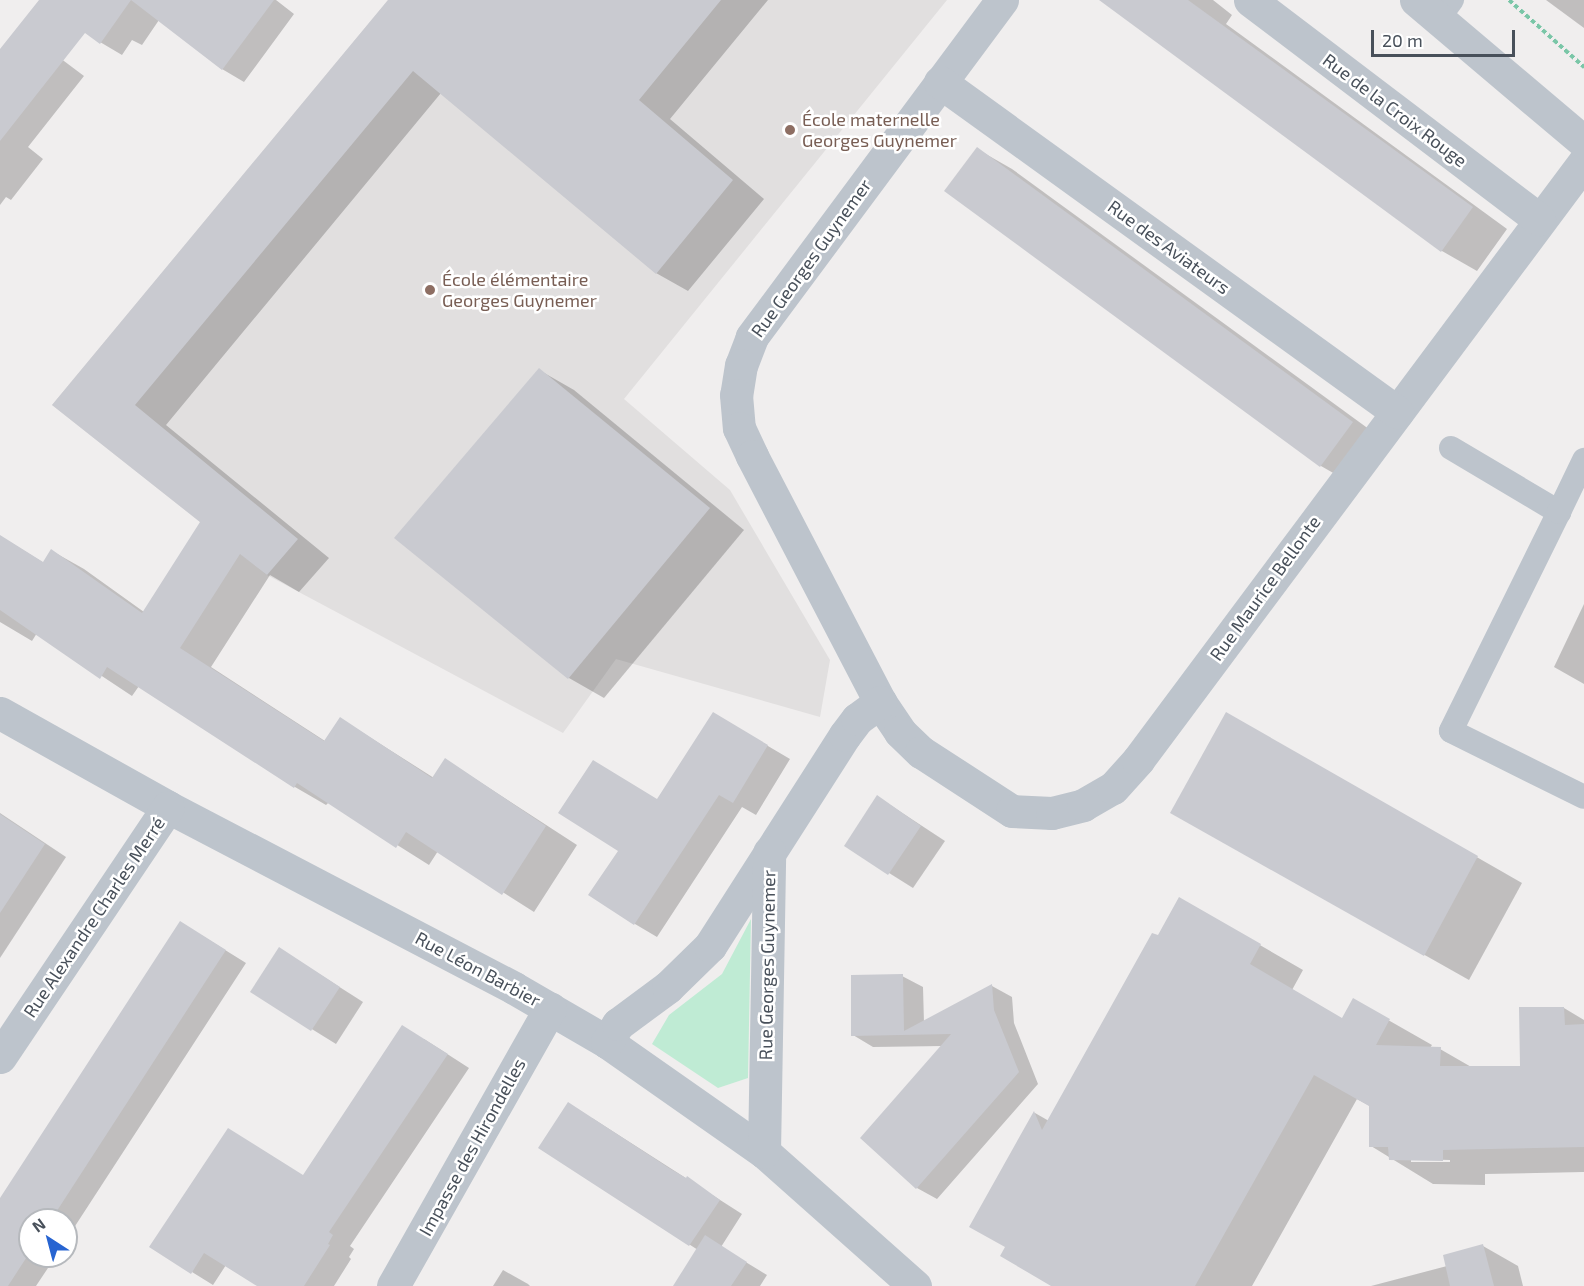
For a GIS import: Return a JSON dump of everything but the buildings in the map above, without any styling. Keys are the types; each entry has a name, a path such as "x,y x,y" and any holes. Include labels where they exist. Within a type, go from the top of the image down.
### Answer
{"street":[{"name":"Rue Georges Guynemer","path":"880,702 752,456 740,428 736,395 741,365 752,337 1002,0"},
{"name":"Rue de la Croix Rouge","path":"1250,0 1539,219"},
{"path":"1435,6 1584,142"},
{"name":"Rue des Aviateurs","path":"940,82 1397,412"},
{"name":"Rue Maurice Bellonte","path":"880,702 900,732 921,752 1012,811 1052,813 1083,806 1113,788 1138,760 1539,219 1584,162"},
{"path":"769,852 857,719 880,702"},
{"name":"Rue Léon Barbier","path":"0,713 168,807 550,1008 607,1042 764,1152 915,1286"},
{"name":"Rue Alexandre Charles Merré","path":"0,1057 168,807"},
{"name":"Rue Georges Guynemer","path":"607,1042 618,1024 668,987 710,946 769,852"},
{"name":"Rue Georges Guynemer","path":"764,1152 769,852"},
{"name":"Impasse des Hirondelles","path":"393,1286 550,1008"}],"lane":[{"path":"1451,448 1558,512"},
{"path":"1584,460 1451,731 1584,798"}],"path":[{"path":"1509,0 1584,67"}],"shaded area":[{"name":"École élémentaire Georges Guynemer","path":"388,0 947,0 624,399 730,490 830,660 820,717 616,659 563,733 267,575 52,405"}],"green space":[{"path":"751,919 748,1078 718,1088 652,1044 669,1015 722,974"}],"place":[{"name":"École maternelle Georges Guynemer","path":"790,130"},
{"name":"École élémentaire Georges Guynemer","path":"430,290"}]}
